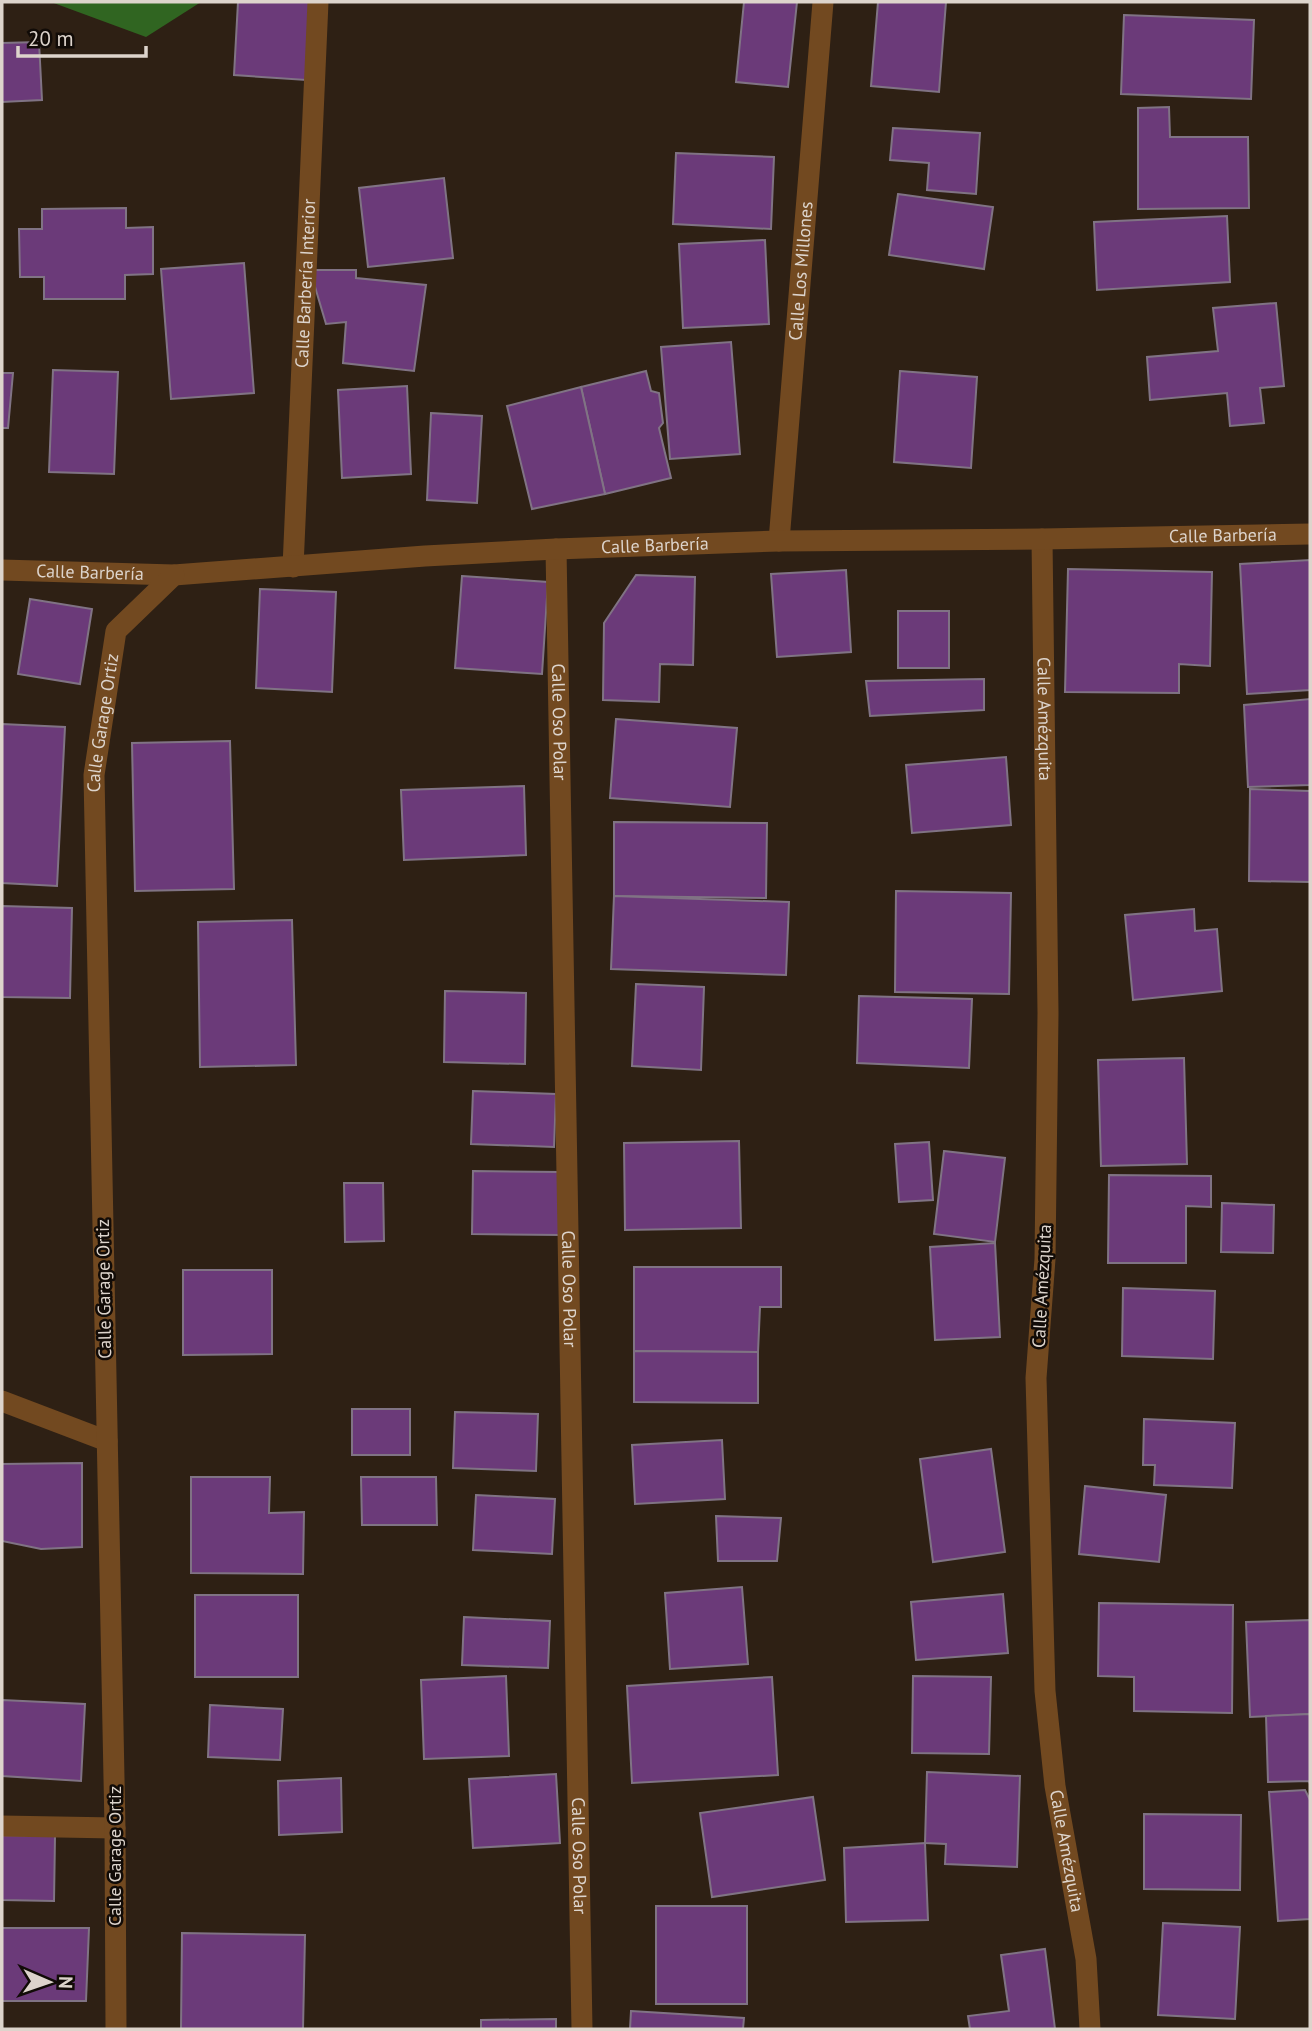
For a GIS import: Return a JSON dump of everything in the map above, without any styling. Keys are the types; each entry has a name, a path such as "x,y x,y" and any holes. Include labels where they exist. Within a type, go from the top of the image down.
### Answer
{"street":[{"name":"Calle Barbería Interior","path":"293,567 318,2"},
{"name":"Calle Los Millones","path":"779,541 823,2"},
{"name":"Calle Barbería","path":"2,570 174,575 556,549 779,541 1310,534"},
{"name":"Calle Amézquita","path":"1042,539 1048,1040 1045,1259 1037,1378 1045,1690 1055,1786 1086,1959 1090,2029"},
{"name":"Calle Oso Polar","path":"556,549 582,2029"},
{"name":"Calle Garage Ortiz","path":"116,2029 115,1828 94,775 116,631 174,575"},
{"path":"2,1401 107,1441"},
{"path":"2,1826 115,1828"}],"green space":[{"path":"51,2 201,2 146,37"}],"building":[{"path":"238,2 310,2 306,80 234,75"},
{"path":"744,2 797,2 788,87 736,82"},
{"path":"878,2 946,2 939,92 871,86"},
{"path":"1124,15 1254,20 1251,99 1121,94"},
{"path":"39,42 42,100 2,102 2,43"},
{"path":"1169,107 1170,137 1248,137 1249,208 1138,209 1138,108"},
{"path":"893,128 980,133 976,194 927,190 929,163 890,160"},
{"path":"676,153 774,157 771,229 673,224"},
{"path":"444,178 453,258 368,267 359,188"},
{"path":"898,194 993,207 984,269 889,255"},
{"path":"126,208 126,228 153,227 153,274 125,275 125,299 44,299 44,277 20,277 19,229 42,229 42,209"},
{"path":"1227,216 1230,282 1097,290 1094,222"},
{"path":"765,240 769,324 683,328 679,244"},
{"path":"244,263 254,393 171,399 161,269"},
{"path":"310,270 356,270 356,278 426,285 414,371 343,363 346,322 326,324"},
{"path":"1276,303 1284,386 1260,388 1264,423 1230,426 1227,393 1150,400 1147,357 1218,351 1213,308"},
{"path":"731,342 740,454 670,459 661,347"},
{"path":"53,370 118,372 114,474 49,472"},
{"path":"646,371 651,391 659,393 663,423 659,428 671,478 605,494 581,387"},
{"path":"900,371 977,377 971,468 894,462"},
{"path":"2,373 13,373 8,428 2,428"},
{"path":"407,386 411,474 342,478 338,390"},
{"path":"581,387 605,494 532,509 507,406"},
{"path":"431,413 482,416 477,503 427,500"},
{"path":"1310,560 1310,690 1247,694 1240,564"},
{"path":"1068,569 1212,572 1210,666 1179,664 1179,693 1065,692"},
{"path":"846,570 851,652 777,657 771,574"},
{"path":"636,575 695,577 693,665 660,664 659,702 603,700 604,623"},
{"path":"462,576 548,582 542,674 455,668"},
{"path":"260,589 336,592 332,692 256,688"},
{"path":"30,599 92,609 80,684 18,674"},
{"path":"898,611 949,611 949,668 898,668"},
{"path":"984,679 984,710 870,716 866,681"},
{"path":"1310,699 1310,785 1248,787 1244,705"},
{"path":"616,719 737,728 730,807 610,798"},
{"path":"2,724 65,727 57,886 2,883"},
{"path":"230,741 234,889 135,891 132,743"},
{"path":"1006,757 1011,825 912,833 906,765"},
{"path":"524,786 526,855 404,860 401,790"},
{"path":"1250,789 1310,791 1310,882 1249,881"},
{"path":"614,822 767,823 766,898 614,896"},
{"path":"896,891 1011,893 1009,994 895,992"},
{"path":"614,896 789,902 786,975 611,969"},
{"path":"2,906 72,908 70,998 2,997"},
{"path":"1194,909 1195,931 1217,929 1222,991 1133,1000 1125,915"},
{"path":"292,920 296,1065 200,1067 198,922"},
{"path":"636,984 704,987 701,1070 632,1066"},
{"path":"445,991 526,993 525,1064 444,1062"},
{"path":"859,996 972,999 969,1068 857,1063"},
{"path":"1184,1058 1187,1164 1101,1166 1098,1060"},
{"path":"473,1091 556,1094 554,1147 471,1144"},
{"path":"739,1141 741,1228 625,1230 624,1143"},
{"path":"929,1142 933,1200 899,1202 895,1144"},
{"path":"944,1151 1005,1158 995,1242 934,1234"},
{"path":"473,1171 561,1172 560,1235 472,1234"},
{"path":"1109,1175 1211,1176 1211,1207 1186,1206 1186,1263 1108,1263"},
{"path":"344,1183 383,1183 384,1241 345,1242"},
{"path":"1222,1203 1274,1205 1273,1253 1221,1252"},
{"path":"995,1243 1000,1337 935,1340 930,1247"},
{"path":"634,1267 781,1267 781,1307 760,1307 758,1352 634,1351"},
{"path":"183,1270 272,1270 272,1354 183,1355"},
{"path":"1123,1288 1215,1291 1213,1359 1122,1356"},
{"path":"634,1351 758,1352 758,1403 634,1402"},
{"path":"352,1409 410,1409 410,1455 352,1455"},
{"path":"455,1412 538,1414 536,1471 453,1468"},
{"path":"1144,1419 1235,1423 1232,1488 1154,1485 1155,1465 1143,1465"},
{"path":"722,1440 725,1499 635,1504 632,1445"},
{"path":"991,1449 1005,1552 933,1562 920,1459"},
{"path":"82,1463 82,1547 41,1549 2,1541 2,1464"},
{"path":"191,1477 270,1477 269,1513 304,1512 303,1574 191,1573"},
{"path":"361,1477 436,1477 437,1525 362,1525"},
{"path":"1085,1486 1166,1495 1159,1562 1079,1554"},
{"path":"476,1495 555,1499 552,1554 473,1550"},
{"path":"716,1516 781,1518 777,1561 718,1561"},
{"path":"742,1587 748,1664 670,1669 665,1593"},
{"path":"1003,1594 1008,1653 916,1660 911,1602"},
{"path":"195,1595 298,1595 298,1677 195,1677"},
{"path":"1099,1603 1233,1605 1232,1713 1134,1711 1134,1677 1098,1676"},
{"path":"464,1617 550,1621 548,1668 462,1665"},
{"path":"1310,1620 1310,1714 1250,1717 1246,1622"},
{"path":"506,1676 509,1756 424,1759 421,1680"},
{"path":"913,1676 991,1677 989,1754 912,1753"},
{"path":"772,1677 778,1775 632,1783 627,1686"},
{"path":"2,1700 85,1704 81,1781 2,1776"},
{"path":"210,1705 283,1709 280,1760 208,1757"},
{"path":"1310,1714 1310,1784 1309,1781 1268,1782 1266,1716"},
{"path":"927,1772 1020,1776 1017,1867 945,1864 946,1844 925,1843"},
{"path":"556,1774 560,1843 473,1848 469,1779"},
{"path":"341,1778 342,1832 279,1835 278,1781"},
{"path":"1305,1790 1310,1800 1310,1919 1278,1921 1269,1792"},
{"path":"813,1797 825,1880 712,1897 700,1813"},
{"path":"1144,1814 1241,1815 1240,1890 1144,1889"},
{"path":"2,1835 55,1836 54,1901 2,1900"},
{"path":"925,1843 928,1920 846,1922 844,1848"},
{"path":"656,1906 747,1906 747,2004 656,2004"},
{"path":"1163,1923 1240,1927 1235,2019 1158,2015"},
{"path":"2,1928 89,1928 86,2001 2,2001"},
{"path":"182,1933 305,1935 303,2029 181,2029"},
{"path":"1045,1949 1055,2029 970,2029 968,2016 1009,2011 1001,1955"},
{"path":"631,2011 744,2018 743,2029 630,2029"},
{"path":"556,2019 556,2029 481,2029 481,2020"}]}
